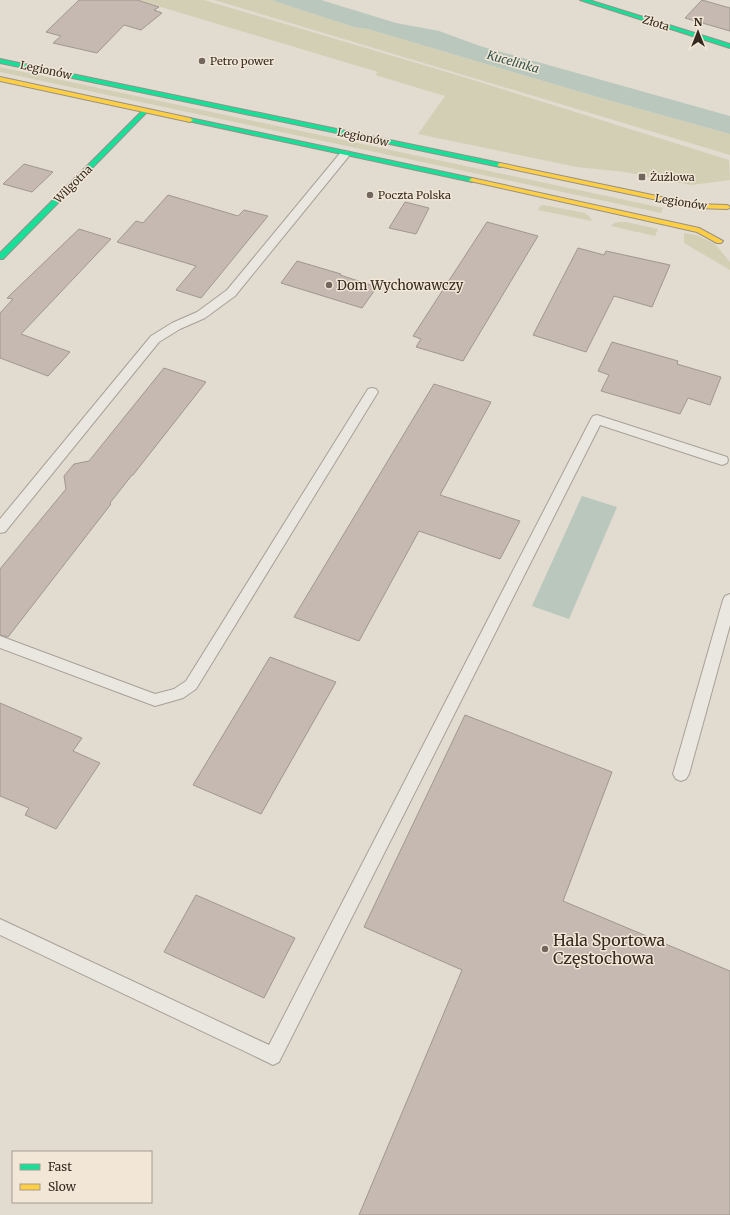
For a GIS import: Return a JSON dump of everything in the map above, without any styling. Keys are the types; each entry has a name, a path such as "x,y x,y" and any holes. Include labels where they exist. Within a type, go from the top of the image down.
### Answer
{"street":[{"name":"Złota","path":"583,0 730,46"},
{"name":"Legionów","path":"0,61 695,206 729,206"},
{"name":"Legionów","path":"0,79 699,230 722,244 716,227"},
{"name":"Wilgotna","path":"0,257 146,111"},
{"path":"720,214 729,206"}],"lane":[{"path":"0,528 155,339 176,326 201,315 231,293 345,154"},
{"path":"0,642 155,700 178,694 191,685 372,392"},
{"path":"0,927 273,1056 597,420 722,460"},
{"path":"680,774 730,600"}],"shaded area":[{"path":"138,0 204,0 457,75 729,160 730,180 691,185 625,172 577,167 418,134 445,96 375,75 378,72"},
{"path":"214,0 271,0 354,27 368,29 608,100 730,134 730,155"},
{"path":"0,67 663,208 661,213 0,72"},
{"path":"543,205 585,213 592,221 538,210 540,206"},
{"path":"626,222 658,229 655,236 611,226 614,223"},
{"path":"684,233 696,235 714,243 730,262 730,270 684,243"}],"water":[{"name":"Kucelinka","path":"271,0 321,0 396,23 439,31 480,46 730,116 730,134 608,100 368,29 354,27"},
{"path":"582,496 617,507 569,619 532,606"}],"building":[{"path":"79,0 137,0 159,7 154,10 162,13 141,30 124,25 97,53 53,43 61,36 46,32"},
{"path":"702,0 730,8 730,31 685,18"},
{"path":"24,164 53,172 32,192 3,184"},
{"path":"168,195 238,216 244,210 268,216 201,298 176,290 196,266 117,242 136,221 143,223"},
{"path":"405,202 429,208 416,234 389,228"},
{"path":"487,222 538,236 463,361 416,347 421,339 413,336"},
{"path":"79,229 111,239 21,334 70,352 48,376 0,358 0,313 13,299 7,298"},
{"path":"578,248 604,255 606,251 670,265 652,307 614,296 586,352 533,335"},
{"name":"Dom Wychowawczy","path":"297,261 341,274 340,275 377,287 362,308 281,283"},
{"path":"612,342 678,361 677,364 721,377 710,405 688,398 680,414 601,391 609,375 598,371"},
{"path":"164,368 206,382 110,503 111,504 8,637 0,635 0,569 66,489 64,476 74,464 89,461"},
{"path":"434,384 491,402 440,495 520,521 500,559 419,531 359,641 294,617"},
{"path":"270,657 336,682 261,814 193,785"},
{"path":"0,703 82,738 73,751 100,763 56,829 25,815 29,808 0,796"},
{"name":"Hala Sportowa Częstochowa","path":"465,715 612,772 563,901 730,971 730,1215 359,1215 462,970 364,927"},
{"path":"196,895 295,938 264,998 164,952"}],"traffic: fast":[{"path":"583,0 730,46"},
{"path":"0,61 500,165"},
{"path":"0,257 145,111"},
{"path":"190,120 472,180"}],"traffic: slow":[{"path":"0,79 190,120"},
{"path":"500,165 695,206 727,207"},
{"path":"472,180 699,230 719,241"}],"place":[{"name":"Petro power","path":"202,61"},
{"name":"Żużlowa","path":"642,177"},
{"name":"Poczta Polska","path":"370,195"},
{"name":"Dom Wychowawczy","path":"329,285"},
{"name":"Hala Sportowa Częstochowa","path":"545,949"}]}
